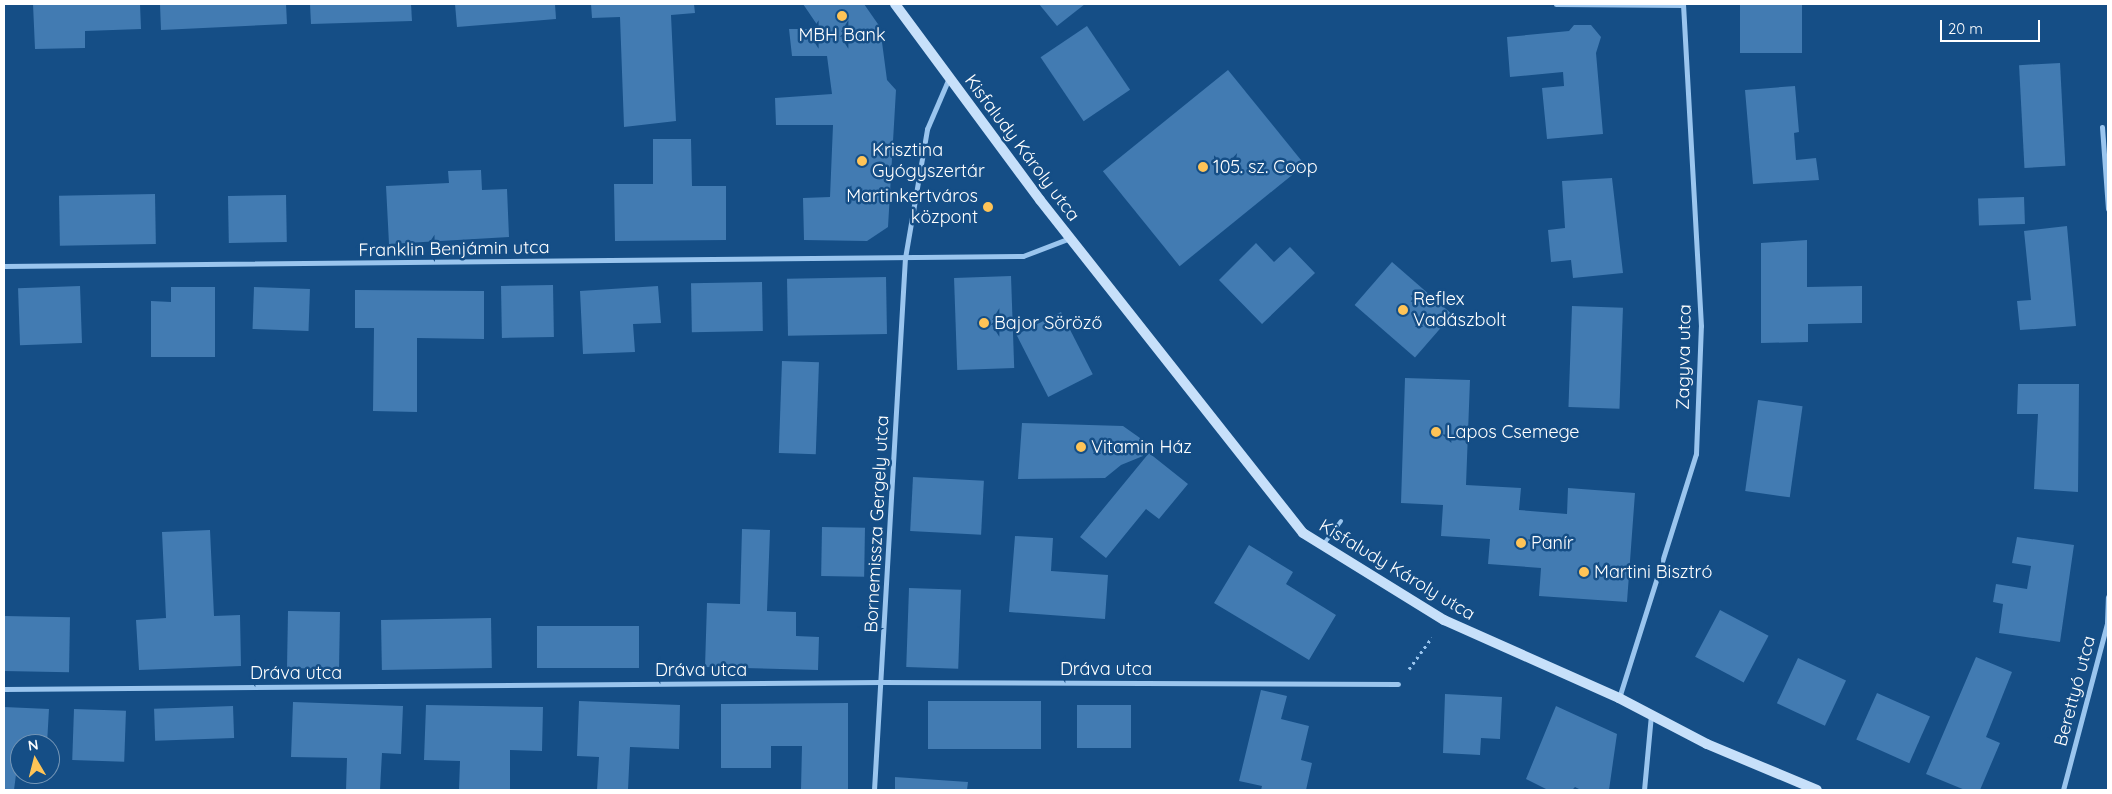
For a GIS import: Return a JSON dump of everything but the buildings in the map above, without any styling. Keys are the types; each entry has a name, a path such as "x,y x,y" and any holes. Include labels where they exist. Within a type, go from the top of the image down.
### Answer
{"main road":[{"name":"Kisfaludy Károly utca","path":"895,4 1070,238 1304,533 1444,620 1619,698 1707,744 1818,790"}],"street":[{"path":"1556,4 1683,4"},
{"name":"Zagyva utca","path":"1619,698 1696,454 1701,326 1683,4"},
{"name":"Kisfaludy Károly utca","path":"949,77 927,129 905,258 1023,256 1070,238"},
{"path":"2102,127 2108,209"},
{"name":"Franklin Benjámin utca","path":"4,266 905,258"},
{"name":"Bornemissza Gergely utca","path":"874,790 882,682 905,258"},
{"name":"Berettyó utca","path":"2063,790 2106,624 2108,597"},
{"name":"Dráva utca","path":"4,689 882,682 1398,684"},
{"path":"1644,790 1650,715"}],"lane":[{"path":"1322,545 1341,521"}],"path":[{"path":"1398,684 1444,620"}],"place":[{"name":"MBH Bank","path":"842,16"},
{"name":"Krisztina Gyógyszertár","path":"862,161"},
{"name":"105. sz. Coop","path":"1203,167"},
{"name":"Martinkertváros központ","path":"988,207"},
{"name":"Reflex Vadászbolt","path":"1403,310"},
{"name":"Bajor Söröző","path":"984,323"},
{"name":"Lapos Csemege","path":"1436,432"},
{"name":"Vitamin Ház","path":"1081,447"},
{"name":"Panír","path":"1521,543"},
{"name":"Martini Bisztró","path":"1584,572"}]}
